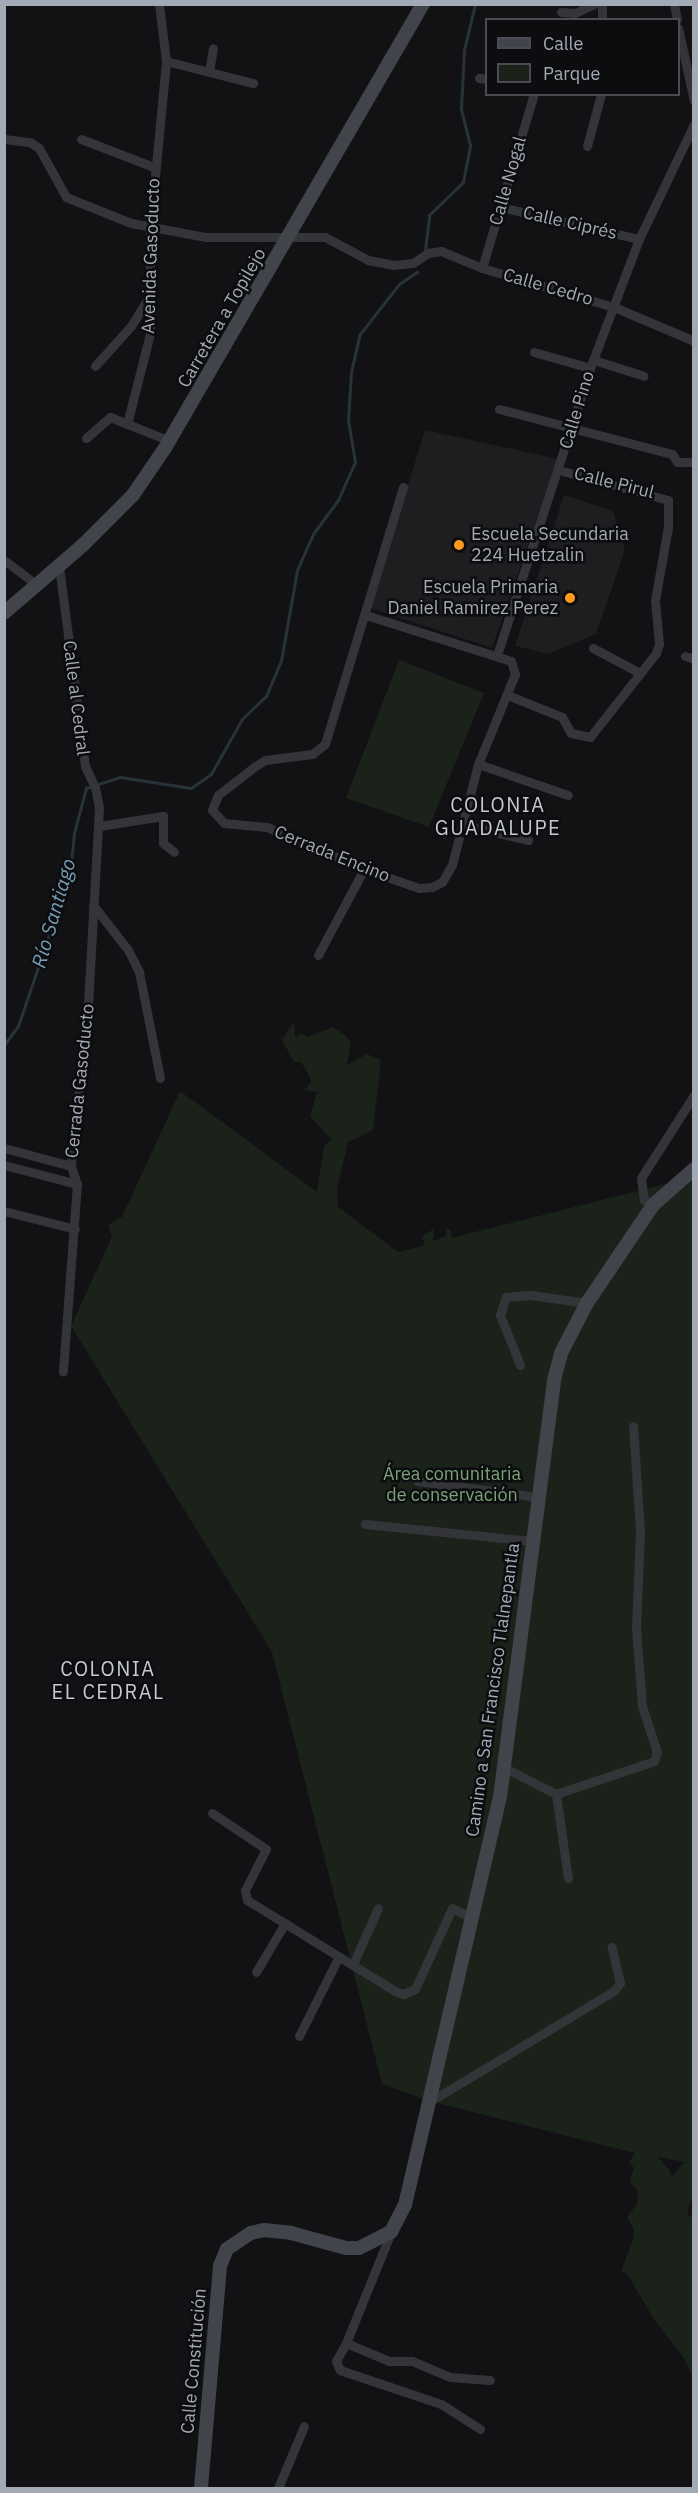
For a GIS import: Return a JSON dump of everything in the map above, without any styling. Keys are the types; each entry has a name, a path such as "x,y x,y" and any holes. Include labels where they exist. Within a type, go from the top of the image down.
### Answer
{"street":[{"name":"Avenida Gasoducto","path":"127,424 150,334 150,228 154,167 166,61 159,4"},
{"name":"Carretera a Topilejo","path":"4,613 59,566 133,495 170,441 289,240 423,4"},
{"path":"561,12 575,13 594,4"},
{"path":"680,36 693,101"},
{"path":"208,71 213,48"},
{"path":"166,61 253,83"},
{"name":"Calle Nogal","path":"482,268 533,96"},
{"path":"587,146 600,96"},
{"name":"Calle Pino","path":"497,655 592,364 639,239 693,124"},
{"path":"81,139 154,167"},
{"name":"Calle Cedro","path":"4,140 30,142 39,148 66,197 150,228 205,237 289,240 325,237 368,260 393,265 413,262 435,250 441,251 482,268 614,307 693,341"},
{"name":"Calle Ciprés","path":"501,207 639,239"},
{"path":"95,366 131,326 150,294"},
{"path":"534,352 644,376"},
{"path":"499,409 571,430 672,454 677,462 693,462"},
{"path":"86,438 105,419 127,424 170,441"},
{"name":"Calle Pirul","path":"559,470 668,500 668,526 655,600 659,644 656,653 638,672"},
{"path":"403,487 366,615 497,655 515,667 507,695 478,764 464,825 528,840"},
{"path":"4,560 38,585"},
{"name":"Calle al Cedral","path":"59,566 87,776 95,787 99,826"},
{"name":"Cerrada Encino","path":"366,615 320,751 266,760 213,800 215,817 224,823 267,827 364,869 419,888 432,887 442,882 453,865 464,825"},
{"path":"507,695 562,717 571,733 590,737 638,672 593,648"},
{"path":"478,764 568,795"},
{"path":"99,826 163,816 163,843 174,852"},
{"name":"Cerrada Gasoducto","path":"63,1371 78,1184 71,1166 88,1004 99,826"},
{"path":"318,955 364,869"},
{"path":"93,905 128,950 139,972 160,1078"},
{"path":"653,1205 644,1200 641,1178 693,1095"},
{"path":"4,1148 71,1166"},
{"path":"4,1165 78,1184"},
{"name":"Camino a San Francisco Tlalnepantla","path":"391,2232 405,2205 472,1918 503,1767 554,1380 569,1335 587,1303 653,1205 693,1168"},
{"path":"4,1211 75,1229"},
{"path":"520,1365 500,1315 506,1297 531,1294 587,1303"},
{"path":"503,1767 556,1794 593,1779 647,1766 657,1752 642,1706 636,1628 640,1532 633,1426"},
{"path":"417,1481 538,1497"},
{"path":"365,1524 533,1540"},
{"path":"556,1794 568,1878"},
{"path":"212,1813 266,1849 244,1897 395,1991 410,1993 452,1908 472,1918"},
{"path":"352,1964 378,1908"},
{"path":"256,1971 285,1923"},
{"path":"429,2102 614,1991 620,1983 612,1947"},
{"path":"299,2036 339,1956"},
{"name":"Calle Constitución","path":"201,2488 220,2266 227,2249 264,2230 359,2248 391,2232"},
{"path":"391,2232 346,2343 336,2361 340,2370 441,2404 480,2429"},
{"path":"346,2343 389,2361 412,2361 443,2375 490,2380"},
{"path":"278,2488 304,2426"}],"shaded area":[{"name":"Escuela Secundaria 224 Huetzalin","path":"425,430 558,459 492,648 370,608"},
{"name":"Escuela Primaria Daniel Ramirez Perez","path":"564,495 613,511 625,550 596,634 548,654 515,646"}],"green space":[{"path":"399,660 484,693 429,827 346,798"},
{"name":"Área comunitaria de conservación","path":"294,1021 295,1038 301,1033 308,1037 333,1027 346,1036 351,1043 347,1065 367,1054 381,1060 373,1130 348,1142 337,1189 338,1207 398,1252 422,1246 425,1242 421,1237 434,1229 433,1241 446,1236 446,1228 451,1230 451,1238 693,1177 694,2191 687,2215 694,2218 693,2378 684,2358 654,2319 627,2274 621,2271 633,2240 634,2230 627,2217 637,2204 638,2191 630,2182 634,2168 629,2162 635,2153 429,2101 382,2084 272,1652 71,1326 112,1237 108,1225 122,1217 180,1091 317,1192 324,1146 331,1139 310,1116 317,1092 305,1090 311,1081 308,1073 301,1062 294,1062 282,1040","holes":["658,2157 684,2162 671,2178 670,2171"]}],"waterway":[{"name":"Río Santiago","path":"425,250 429,215 463,182 470,145 461,108 464,50 475,4"},
{"name":"Río Santiago","path":"4,1045 18,1026 70,873 74,833 86,788 120,777 191,788 211,774 242,719 266,696 281,661 297,570 313,534 338,500 355,462 348,420 351,372 360,334 399,284 417,272"}],"place":[{"name":"Escuela Secundaria 224 Huetzalin","path":"459,545"},
{"name":"Escuela Primaria Daniel Ramirez Perez","path":"570,598"}],"district":[{"name":"COLONIA GUADALUPE","path":"498,816"},
{"name":"COLONIA EL CEDRAL","path":"108,1680"}]}
